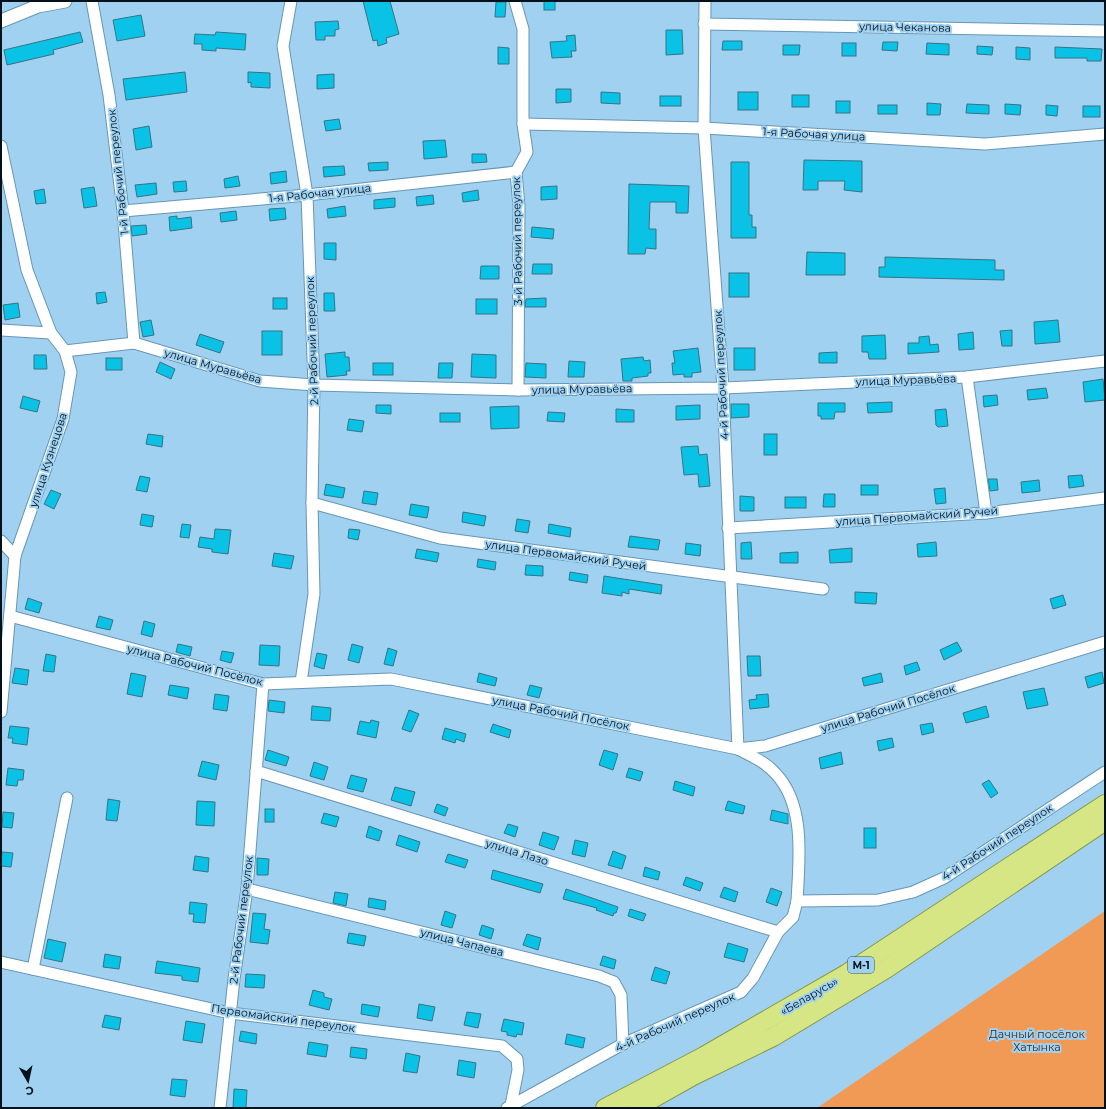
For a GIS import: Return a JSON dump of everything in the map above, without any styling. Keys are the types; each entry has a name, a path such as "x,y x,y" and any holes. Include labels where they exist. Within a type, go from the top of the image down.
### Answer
{"highway":[{"name":"«Беларусь»","path":"605,1108 704,1056 846,974 1105,804"},
{"name":"«Беларусь»","path":"636,1108 693,1076 772,1037 886,969 1105,821"}],"street":[{"path":"1,21 38,6 65,1"},
{"name":"1-й Рабочий переулок","path":"92,1 109,95 123,211 134,343"},
{"name":"2-й Рабочий переулок","path":"291,1 283,46 307,195 314,385 312,503 314,594 301,682"},
{"name":"3-й Рабочий переулок","path":"515,1 523,29 523,124 527,152 516,172 519,206 518,390"},
{"name":"4-й Рабочий переулок","path":"705,1 704,128 723,388 738,749"},
{"name":"улица Чеканова","path":"704,24 1105,31"},
{"name":"1-я Рабочая улица","path":"523,124 704,128 985,144 1105,134"},
{"name":"улица Кузнецова","path":"1,146 27,270 51,333 65,351 71,372 63,419 15,556 1,712"},
{"name":"1-я Рабочая улица","path":"123,211 307,195 516,172"},
{"path":"1,330 51,333"},
{"name":"улица Муравьёва","path":"65,351 134,343 260,381 314,385 518,390 723,388 968,377 1105,361"},
{"path":"968,377 986,513"},
{"name":"улица Первомайский Ручей","path":"728,528 986,513 1105,498"},
{"name":"улица Первомайский Ручей","path":"312,503 440,538 731,578 823,589"},
{"path":"1,541 15,556"},
{"name":"улица Рабочий Посёлок","path":"10,616 263,684 391,679 738,749 765,746 1105,642"},
{"name":"2-й Рабочий переулок","path":"220,1108 230,1013 247,889 263,684"},
{"path":"738,749 760,760 776,773 784,784 791,800 800,841 797,901"},
{"name":"улица Лазо","path":"256,771 778,932"},
{"name":"4-й Рабочий переулок","path":"509,1107 623,1044 741,992 753,978 778,932 793,917 797,901 878,900 913,892 944,878 1105,772"},
{"path":"33,969 67,798"},
{"name":"улица Чапаева","path":"247,889 599,976 614,982 621,995 623,1044"},
{"name":"Первомайский переулок","path":"1,962 230,1013 502,1046 517,1059 518,1070 509,1107"}],"green space":[{"name":"Дачный посёлок Хатынка","path":"1105,911 1105,1108 817,1108"}],"building":[{"path":"363,1 390,1 399,34 386,38 387,43 378,46 377,40 373,41"},
{"path":"544,1 555,1 555,10 544,10"},
{"path":"496,2 506,2 505,17 495,17"},
{"path":"141,15 145,36 117,41 113,20"},
{"path":"338,21 339,29 335,30 335,36 325,36 325,40 316,40 315,22"},
{"path":"666,30 682,30 683,54 666,55"},
{"path":"80,32 83,42 53,50 54,54 7,65 4,50"},
{"path":"216,32 246,34 245,50 216,48 216,51 202,50 202,44 194,44 195,34 215,35"},
{"path":"575,35 576,51 571,51 572,57 552,58 550,42 567,41 566,36"},
{"path":"723,41 742,41 742,50 722,50"},
{"path":"883,42 898,42 897,51 882,50"},
{"path":"842,43 856,43 856,56 842,56"},
{"path":"927,43 949,44 949,55 926,54"},
{"path":"783,45 800,45 799,55 783,55"},
{"path":"977,46 993,47 992,55 977,54"},
{"path":"498,47 509,48 509,64 498,64"},
{"path":"1016,47 1030,48 1030,60 1016,59"},
{"path":"1055,47 1102,49 1101,61 1087,61 1087,58 1055,58"},
{"path":"185,72 187,92 126,100 123,79"},
{"path":"248,72 270,73 270,88 251,87 251,82 248,83"},
{"path":"334,74 334,88 317,89 317,75"},
{"path":"556,89 571,89 571,102 556,103"},
{"path":"601,92 620,93 620,104 601,103"},
{"path":"738,92 758,92 758,110 738,110"},
{"path":"792,95 809,95 809,107 792,107"},
{"path":"660,96 681,96 681,106 660,106"},
{"path":"836,101 850,101 850,113 836,113"},
{"path":"927,103 941,104 940,115 927,115"},
{"path":"967,104 989,105 989,114 966,113"},
{"path":"1005,104 1021,105 1020,115 1005,114"},
{"path":"878,105 897,105 897,114 878,114"},
{"path":"1046,105 1058,106 1057,116 1046,115"},
{"path":"1083,106 1100,106 1100,117 1083,117"},
{"path":"339,119 341,129 326,131 324,121"},
{"path":"149,126 152,147 136,150 133,129"},
{"path":"445,140 447,157 424,159 423,141"},
{"path":"472,154 486,154 487,162 472,163"},
{"path":"804,160 862,161 862,192 844,190 845,181 818,181 818,190 803,190"},
{"path":"388,162 388,170 369,171 368,163"},
{"path":"731,162 749,162 749,215 752,215 752,227 756,227 756,238 731,238"},
{"path":"344,166 345,175 324,177 323,167"},
{"path":"286,171 287,182 271,184 270,173"},
{"path":"238,176 240,186 225,188 224,179"},
{"path":"186,181 187,191 174,192 173,182"},
{"path":"156,183 157,194 137,197 135,185"},
{"path":"629,184 689,186 688,213 676,213 676,202 650,202 649,229 656,229 656,249 646,248 645,254 628,254"},
{"path":"557,186 557,199 541,200 541,187"},
{"path":"94,187 97,206 84,208 81,189"},
{"path":"44,189 46,203 36,204 34,191"},
{"path":"478,190 479,200 463,202 462,193"},
{"path":"433,195 434,204 417,206 416,197"},
{"path":"395,198 395,207 374,209 374,200"},
{"path":"345,206 346,216 328,218 327,209"},
{"path":"285,208 286,219 270,221 269,209"},
{"path":"236,211 237,220 221,222 220,213"},
{"path":"177,216 177,219 191,217 192,228 170,231 169,217"},
{"path":"146,225 147,234 132,236 131,226"},
{"path":"532,227 554,229 553,239 531,237"},
{"path":"324,243 336,243 336,260 324,259"},
{"path":"807,252 845,253 845,275 806,275"},
{"path":"885,257 995,260 995,270 1004,270 1004,280 879,277 879,267 885,267"},
{"path":"533,264 552,264 552,274 532,274"},
{"path":"481,266 499,266 499,279 480,279"},
{"path":"729,273 749,273 749,297 729,297"},
{"path":"105,292 107,302 97,304 96,293"},
{"path":"324,293 334,293 335,311 324,311"},
{"path":"273,298 287,298 287,309 273,309"},
{"path":"546,298 546,307 525,307 526,299"},
{"path":"476,299 497,299 497,314 476,314"},
{"path":"18,303 20,317 5,320 3,305"},
{"path":"151,320 154,335 143,337 140,322"},
{"path":"1058,320 1060,342 1035,344 1034,322"},
{"path":"1012,330 1012,346 1002,346 1000,331"},
{"path":"262,331 282,331 282,355 262,355"},
{"path":"973,332 974,349 959,350 958,334"},
{"path":"200,334 224,342 220,353 196,345"},
{"path":"885,335 886,359 869,359 868,352 862,352 862,336"},
{"path":"929,336 930,345 938,344 939,352 908,354 908,343 919,343 919,337"},
{"path":"698,348 701,372 692,373 692,377 684,377 684,374 673,375 672,363 675,363 673,351"},
{"path":"734,348 755,348 755,370 734,370"},
{"path":"345,352 345,357 349,357 350,371 346,371 347,375 327,377 325,354"},
{"path":"837,352 837,363 819,363 819,353"},
{"path":"472,354 496,355 496,378 471,377"},
{"path":"34,355 46,355 47,369 34,369"},
{"path":"643,357 644,361 650,360 651,373 648,373 648,376 632,378 632,381 623,381 621,359"},
{"path":"106,358 122,358 122,370 106,370"},
{"path":"569,361 585,362 584,377 568,377"},
{"path":"160,362 175,369 171,379 156,372"},
{"path":"373,363 393,363 393,375 373,375"},
{"path":"439,363 453,363 452,378 438,378"},
{"path":"526,363 546,364 546,378 525,377"},
{"path":"1103,379 1105,400 1085,402 1083,382"},
{"path":"1046,388 1048,398 1028,400 1027,390"},
{"path":"997,395 998,405 984,407 983,396"},
{"path":"23,396 40,401 37,412 20,408"},
{"path":"892,402 892,412 868,413 867,403"},
{"path":"818,403 845,403 845,412 835,412 834,419 821,419 821,416 818,416"},
{"path":"731,404 749,404 749,417 731,418"},
{"path":"376,405 391,405 391,414 376,413"},
{"path":"700,405 700,419 676,420 676,406"},
{"path":"519,406 519,428 491,429 490,407"},
{"path":"616,409 634,410 634,422 616,422"},
{"path":"946,409 948,426 938,427 936,425 935,410"},
{"path":"548,412 565,413 564,422 547,421"},
{"path":"440,413 460,413 460,422 440,422"},
{"path":"349,419 364,421 362,432 347,430"},
{"path":"148,434 163,436 162,447 146,444"},
{"path":"764,434 777,434 777,455 764,455"},
{"path":"698,446 699,455 707,454 710,486 699,487 698,474 684,475 681,447"},
{"path":"1082,475 1084,486 1069,488 1068,476"},
{"path":"140,476 150,478 147,492 136,490"},
{"path":"988,479 997,479 998,490 990,491"},
{"path":"1039,480 1040,491 1022,493 1021,482"},
{"path":"326,484 345,488 343,498 324,495"},
{"path":"861,485 878,485 878,495 861,495"},
{"path":"945,488 946,503 936,504 934,489"},
{"path":"51,490 61,494 54,509 44,504"},
{"path":"364,491 378,493 376,505 362,503"},
{"path":"824,494 835,494 835,507 823,507"},
{"path":"740,496 754,497 754,511 740,511"},
{"path":"785,497 806,497 806,508 785,508"},
{"path":"411,504 429,507 427,518 409,515"},
{"path":"463,512 486,516 484,526 462,522"},
{"path":"142,514 154,516 152,527 140,525"},
{"path":"517,519 530,521 528,533 515,531"},
{"path":"182,524 191,525 189,538 180,537"},
{"path":"549,524 571,528 570,537 548,533"},
{"path":"215,529 231,530 228,554 212,552 212,549 198,547 200,537 214,539"},
{"path":"349,529 360,530 358,540 348,538"},
{"path":"630,536 660,540 658,550 628,547"},
{"path":"751,542 752,559 741,559 741,543"},
{"path":"936,542 937,556 918,557 917,544"},
{"path":"686,543 701,545 700,556 685,554"},
{"path":"852,548 852,562 830,563 829,550"},
{"path":"417,549 439,553 437,562 415,558"},
{"path":"798,552 798,563 780,563 780,553"},
{"path":"274,553 294,556 291,569 272,566"},
{"path":"478,559 496,562 495,570 477,567"},
{"path":"526,565 543,566 543,576 525,575"},
{"path":"570,572 588,575 587,583 569,580"},
{"path":"604,576 662,585 661,594 629,589 629,594 622,592 622,596 602,593"},
{"path":"855,592 877,593 876,604 855,603"},
{"path":"1063,595 1066,605 1053,609 1050,599"},
{"path":"28,598 42,603 39,613 25,609"},
{"path":"99,616 113,620 110,630 96,627"},
{"path":"144,621 155,624 152,637 141,634"},
{"path":"957,642 962,651 944,660 940,650"},
{"path":"178,644 192,647 190,656 176,652"},
{"path":"352,644 363,647 359,663 348,660"},
{"path":"260,645 280,646 279,666 259,665"},
{"path":"388,648 397,651 393,666 384,664"},
{"path":"222,651 234,653 231,663 220,660"},
{"path":"317,653 327,655 324,669 314,666"},
{"path":"46,654 56,656 54,672 43,671"},
{"path":"747,656 760,656 761,676 748,676"},
{"path":"917,662 920,670 906,675 904,666"},
{"path":"15,668 29,670 27,685 12,683"},
{"path":"1102,672 1104,683 1088,688 1085,677"},
{"path":"131,673 146,676 142,697 127,694"},
{"path":"479,673 497,678 495,686 477,682"},
{"path":"881,673 883,682 864,686 862,678"},
{"path":"170,685 189,688 187,699 168,695"},
{"path":"530,685 542,688 539,698 527,695"},
{"path":"1044,688 1048,705 1027,709 1023,692"},
{"path":"215,694 229,696 227,711 213,709"},
{"path":"768,694 769,707 750,709 749,700 757,699 756,695"},
{"path":"269,700 285,702 284,713 268,711"},
{"path":"312,706 331,708 330,721 311,720"},
{"path":"986,706 989,717 966,723 963,713"},
{"path":"409,710 419,714 411,732 402,729"},
{"path":"371,720 379,722 376,738 357,734 360,721 370,723"},
{"path":"932,723 934,732 922,735 920,725"},
{"path":"493,724 511,730 509,738 490,732"},
{"path":"10,726 29,728 27,745 12,743 13,738 8,738"},
{"path":"445,728 466,734 464,742 456,739 455,743 442,739"},
{"path":"892,738 894,747 879,751 877,741"},
{"path":"268,750 289,757 286,766 265,760"},
{"path":"604,750 618,754 613,770 599,765"},
{"path":"841,752 843,764 821,769 819,758"},
{"path":"202,761 219,765 216,780 198,776"},
{"path":"314,762 328,767 324,780 310,776"},
{"path":"8,768 24,770 23,780 18,780 17,786 6,785"},
{"path":"629,768 643,772 640,781 626,777"},
{"path":"351,775 367,779 363,792 347,788"},
{"path":"989,780 998,793 991,798 982,784"},
{"path":"675,781 695,787 693,796 673,790"},
{"path":"395,787 415,792 411,806 391,800"},
{"path":"108,799 120,801 117,821 106,820"},
{"path":"197,801 215,802 214,826 196,825"},
{"path":"728,801 745,806 743,814 725,810"},
{"path":"437,804 448,808 445,816 434,812"},
{"path":"265,809 274,809 274,822 265,822"},
{"path":"772,810 788,814 788,824 770,820"},
{"path":"3,812 14,813 12,828 2,827"},
{"path":"324,813 339,817 336,827 321,823"},
{"path":"508,824 518,827 515,837 504,833"},
{"path":"369,826 382,831 379,841 366,837"},
{"path":"864,828 876,828 876,848 864,848"},
{"path":"543,832 559,837 554,850 539,845"},
{"path":"399,835 420,842 417,852 396,845"},
{"path":"575,840 588,843 585,857 572,854"},
{"path":"613,851 626,856 622,869 608,865"},
{"path":"2,852 13,853 11,867 1,866"},
{"path":"448,854 468,860 465,868 445,862"},
{"path":"195,856 209,858 208,872 193,870"},
{"path":"257,858 269,859 268,875 257,875"},
{"path":"645,867 660,872 658,880 643,876"},
{"path":"493,870 543,884 540,893 491,879"},
{"path":"686,877 703,883 700,891 683,885"},
{"path":"724,887 738,892 735,902 720,897"},
{"path":"771,888 782,892 777,906 766,902"},
{"path":"566,889 618,907 616,913 614,913 613,916 596,910 597,908 563,899"},
{"path":"335,892 348,894 346,906 333,903"},
{"path":"369,898 386,901 385,910 368,907"},
{"path":"190,902 207,904 205,923 193,922 194,914 189,914"},
{"path":"630,909 646,914 643,921 628,916"},
{"path":"445,911 456,915 452,928 441,925"},
{"path":"253,913 266,914 264,929 270,930 268,944 250,942"},
{"path":"482,925 494,929 491,939 479,935"},
{"path":"349,933 366,936 364,946 347,943"},
{"path":"527,934 541,938 538,950 523,945"},
{"path":"48,939 66,943 62,962 44,958"},
{"path":"728,943 748,949 744,962 724,957"},
{"path":"105,954 121,957 119,969 103,967"},
{"path":"603,956 616,960 614,969 600,965"},
{"path":"157,961 200,968 198,982 182,980 182,976 155,973"},
{"path":"655,967 670,972 666,984 651,980"},
{"path":"246,974 265,975 264,988 245,987"},
{"path":"313,990 324,993 324,997 332,999 329,1010 309,1005"},
{"path":"362,1004 380,1007 378,1017 361,1014"},
{"path":"419,1004 435,1007 432,1021 417,1018"},
{"path":"467,1012 481,1014 478,1028 464,1025"},
{"path":"105,1015 121,1018 119,1030 102,1027"},
{"path":"504,1019 524,1023 522,1035 517,1034 516,1037 507,1035 507,1032 501,1031"},
{"path":"186,1021 205,1024 202,1043 183,1040"},
{"path":"241,1031 257,1034 256,1044 239,1041"},
{"path":"567,1034 585,1038 583,1048 565,1044"},
{"path":"309,1042 328,1045 326,1057 307,1054"},
{"path":"351,1047 367,1049 366,1059 350,1057"},
{"path":"406,1053 420,1056 417,1073 403,1071"},
{"path":"459,1060 476,1063 474,1078 457,1075"},
{"path":"172,1079 187,1080 185,1097 170,1095"},
{"path":"234,1089 247,1090 246,1108 233,1108"}]}
